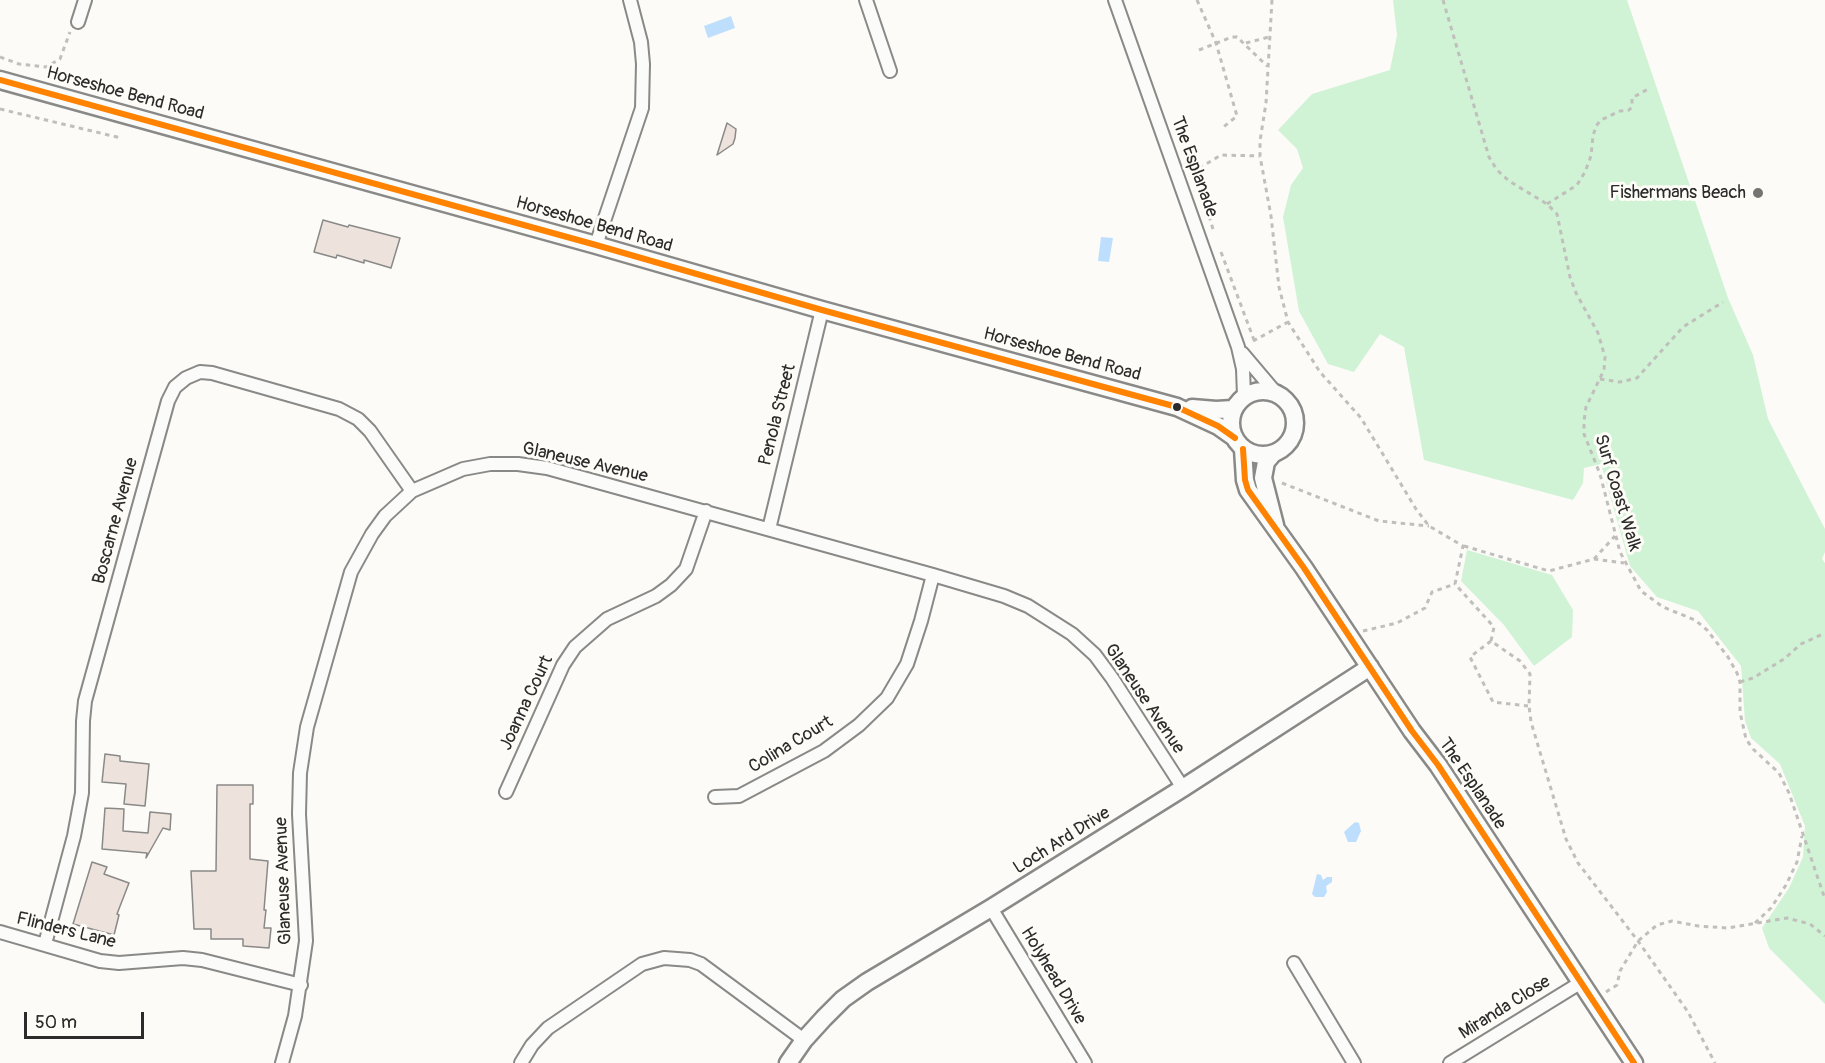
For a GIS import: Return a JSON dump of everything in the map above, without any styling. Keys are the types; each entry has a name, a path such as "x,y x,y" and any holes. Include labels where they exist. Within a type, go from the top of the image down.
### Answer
{"street":[{"path":"78,22 85,0"},
{"path":"596,245 642,108 641,42 630,0"},
{"path":"866,0 890,70"},
{"name":"The Esplanade","path":"1115,0 1238,346 1243,369 1239,403"},
{"name":"Horseshoe Bend Road","path":"0,80 1177,407 1210,421 1239,443"},
{"name":"Penola Street","path":"769,529 822,310"},
{"name":"The Esplanade","path":"1238,346 1246,359 1275,392"},
{"name":"Boscarne Avenue","path":"45,944 74,836 82,793 85,701 168,401 176,387 186,378 200,372 212,373 339,409 358,419 370,431 412,491"},
{"path":"1263,478 1266,462 1288,443 1294,432 1295,422 1288,402 1275,392 1261,391 1239,403 1232,428 1239,443 1263,456 1272,455"},
{"name":"Horseshoe Bend Road","path":"1177,407 1216,410 1239,403"},
{"name":"The Esplanade","path":"1239,443 1248,490 1438,765 1634,1063"},
{"name":"Glaneuse Avenue","path":"282,1063 296,1016 306,941 299,814 300,773 307,728 351,572 385,516 412,491 463,469 490,464 518,464 547,468 1012,599 1049,618 1072,634 1095,655 1183,788"},
{"name":"The Esplanade","path":"1263,478 1276,529"},
{"name":"Joanna Court","path":"506,792 563,665 575,647 607,619 656,596 686,569 706,511"},
{"name":"Colina Court","path":"715,797 740,796 824,751 859,725 886,698 907,664 933,575"},
{"name":"Loch Ard Drive","path":"789,1063 804,1040 843,999 1183,788 1370,667"},
{"name":"Holyhead Drive","path":"991,908 1085,1063"},
{"name":"Flinders Lane","path":"0,932 110,962 183,958 202,960 301,985"},
{"path":"521,1063 532,1045 548,1029 642,964 664,958 690,960 700,964 804,1040"},
{"path":"1294,963 1354,1063"},
{"name":"Miranda Close","path":"1450,1063 1580,983"}],"path":[{"path":"1197,0 1216,43 1237,116 1221,129"},
{"path":"1272,0 1266,103 1260,156 1271,216 1279,287 1288,322 1320,372 1361,418 1416,509 1429,526 1463,546 1549,571 1594,559 1624,563"},
{"name":"Surf Coast Walk","path":"1443,0 1489,157 1497,170 1509,181 1547,204 1557,214 1570,276 1598,333 1605,357 1600,379 1586,406 1584,434 1600,474 1624,563 1641,591 1652,600 1695,620 1707,630 1737,672 1740,682 1740,712 1746,740 1779,773 1789,793 1825,899"},
{"path":"0,57 19,64 46,67 60,59 71,28 78,22"},
{"path":"1199,50 1237,37 1246,43 1267,66"},
{"path":"1246,43 1269,37"},
{"path":"1547,204 1581,178 1591,156 1596,126 1601,120 1620,111 1629,110 1632,107 1632,98 1648,89"},
{"path":"0,109 121,138"},
{"path":"1214,235 1197,178 1201,167 1221,154 1260,156"},
{"path":"1218,245 1254,340"},
{"path":"1600,379 1620,382 1637,378 1683,327 1723,302"},
{"path":"1238,346 1288,322"},
{"path":"1263,478 1271,478 1379,521 1429,526"},
{"path":"1594,559 1615,536"},
{"path":"1455,584 1463,546"},
{"path":"1350,637 1369,628 1387,627 1397,623 1425,608 1432,592 1455,584"},
{"path":"1455,584 1494,627 1491,641 1470,657 1493,702 1529,706"},
{"path":"1740,682 1753,678 1784,659 1801,644 1825,633"},
{"path":"1491,641 1520,661 1530,674 1531,722 1566,839 1578,863 1638,941 1688,1012 1714,1063"},
{"path":"1754,924 1771,908 1786,885 1797,862 1803,835"},
{"path":"1592,1002 1617,986 1620,971 1638,941 1657,925 1672,921 1728,928 1787,918 1810,924 1825,936"}],"green space":[{"path":"1393,0 1627,0 1728,298 1753,355 1768,419 1825,529 1825,552 1822,559 1825,563 1825,1004 1769,948 1762,928 1789,888 1803,857 1805,826 1780,764 1751,738 1745,721 1741,666 1698,611 1657,597 1630,566 1601,464 1584,468 1583,483 1573,500 1424,460 1404,347 1380,334 1354,372 1328,364 1299,311 1283,217 1291,185 1303,168 1297,149 1278,130 1312,94 1390,70 1397,35"},
{"path":"1467,550 1552,575 1573,610 1572,637 1534,666 1504,625 1461,581"}],"water":[{"path":"731,16 735,28 708,38 704,26"},
{"path":"1101,237 1113,238 1109,262 1098,261"},
{"path":"1355,822 1359,823 1361,831 1356,842 1348,842 1344,832"},
{"path":"1317,874 1321,875 1323,880 1332,877 1332,882 1326,886 1327,892 1324,897 1315,897 1312,894"}],"building":[{"path":"727,123 736,129 735,138 733,144 717,155"},
{"path":"323,220 400,238 391,268 364,260 364,263 337,255 336,258 314,252"},
{"path":"105,754 120,756 120,761 149,764 145,806 124,804 126,784 102,782"},
{"path":"217,785 253,785 253,804 250,804 250,859 268,861 264,928 271,928 269,948 243,946 243,939 211,939 211,929 194,929 191,871 216,871"},
{"path":"105,808 124,809 123,831 148,833 150,812 171,814 170,830 163,828 146,858 147,853 102,849"},
{"path":"92,862 107,867 104,874 129,883 117,914 119,915 114,935 73,924"}],"transit line":[{"path":"0,80 1177,407 1218,426 1235,438"},
{"path":"1243,449 1248,490 1304,568 1412,731 1438,765 1634,1063"}],"place":[{"name":"Fishermans Beach","path":"1758,193"}]}
